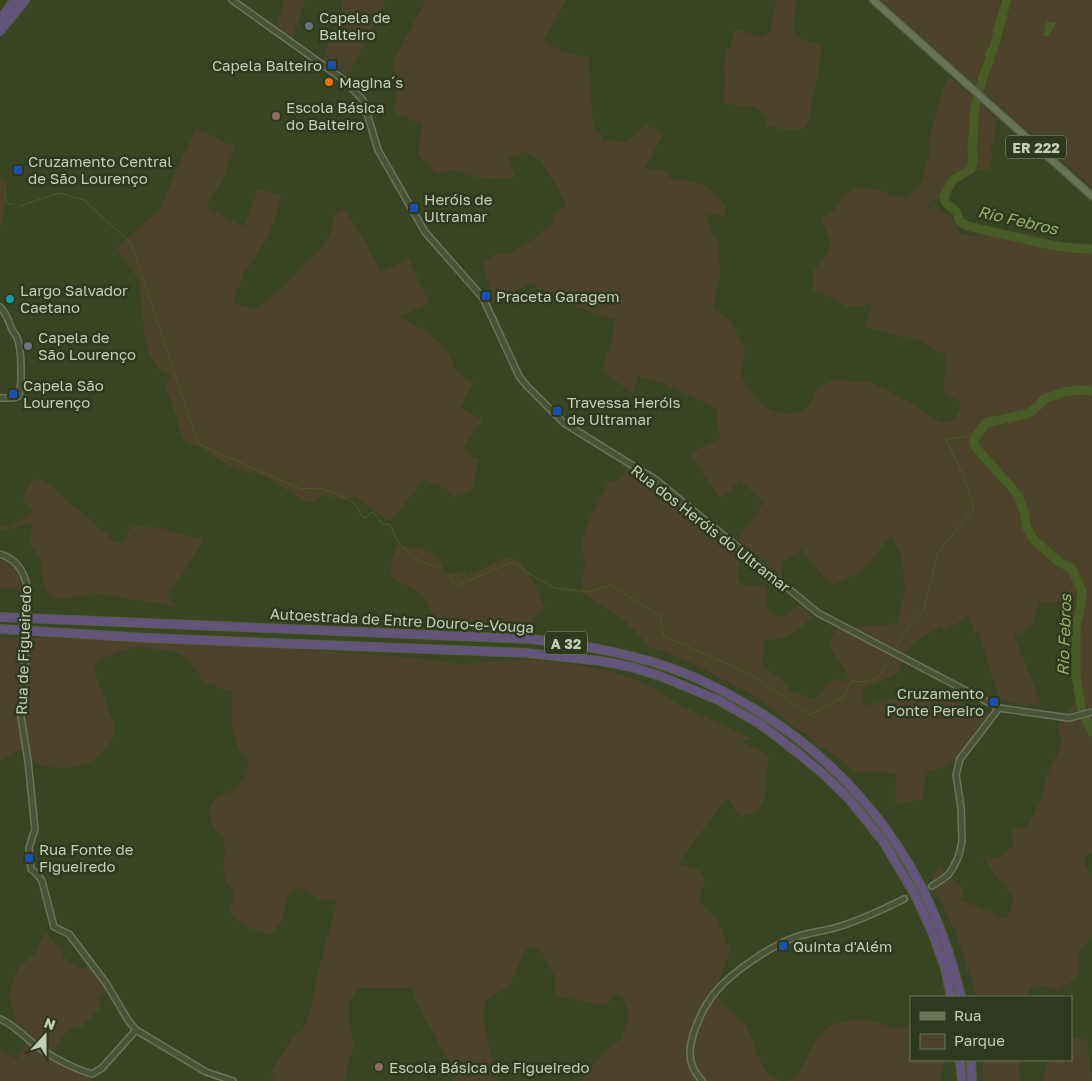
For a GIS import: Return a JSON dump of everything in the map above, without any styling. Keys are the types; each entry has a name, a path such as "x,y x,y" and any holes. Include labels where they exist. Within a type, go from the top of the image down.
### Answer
{"highway":[{"path":"0,19 15,0"},
{"path":"0,31 25,0"},
{"name":"Autoestrada de Entre Douro-e-Vouga","path":"0,617 530,639 570,643 606,650 690,675 765,715 799,740 837,772 868,806 893,839 931,906 944,937 961,996"},
{"name":"Autoestrada de Entre Douro-e-Vouga","path":"0,630 526,653 601,661 631,667 660,676 718,700 760,724 823,774 848,799 883,841 915,895 945,968 951,996"},
{"path":"960,1061 962,1081"},
{"path":"971,1061 972,1081"}],"main road":[{"name":"ER 222","path":"873,0 1092,196"}],"street":[{"name":"Rua dos Heróis do Ultramar","path":"232,0 344,80 360,96 363,100 378,150 425,232 483,298 520,376 527,386 564,423 656,480 818,613 999,708 1066,718 1073,718 1092,712"},
{"path":"0,307 4,311 18,341 20,363 19,396 0,398"},
{"name":"Rua de Figueiredo","path":"0,554 15,562 23,572 28,586 25,676 20,718 28,761 35,829 29,848 31,869 42,881 54,926 69,934 106,983 136,1030 206,1072 233,1081"},
{"path":"932,886 949,874 959,855 962,841 961,807 956,775 960,759 999,708"},
{"path":"702,1081 690,1060 690,1046 703,1011 719,988 748,964 782,943 841,926 904,899"},
{"path":"0,1018 15,1027 52,1057 92,1074 102,1068 136,1030"}],"green space":[{"path":"284,0 306,0 291,40 276,28"},
{"path":"344,0 386,0 349,75 324,60"},
{"path":"425,0 567,0 543,40 563,52 589,57 593,127 602,136 603,140 627,142 646,125 664,134 644,168 669,171 668,177 707,186 726,206 725,216 707,214 713,237 718,239 720,274 713,309 729,320 741,341 745,351 741,368 743,379 763,405 773,411 797,413 802,411 810,404 817,387 837,379 856,382 867,381 890,391 943,423 952,421 961,408 958,400 944,392 945,355 922,341 864,326 872,307 870,304 847,307 834,299 811,290 814,270 828,253 832,243 822,218 832,212 844,195 857,188 864,188 908,198 923,180 930,153 928,142 948,75 997,119 991,149 992,158 988,170 974,170 961,175 952,184 944,197 929,202 926,209 935,207 951,217 961,234 971,236 993,230 1005,230 1034,235 1052,241 1092,244 1092,853 1089,853 1084,862 1092,877 1092,936 1078,953 1080,967 1077,976 1058,991 1036,984 1031,986 1027,996 977,996 954,928 932,880 938,867 964,889 961,900 1007,919 1014,897 994,874 982,855 996,859 1012,847 1014,841 1011,832 1017,828 1020,829 1028,826 1039,805 1045,780 1058,754 1062,739 1058,727 1059,722 1073,705 1076,693 1075,676 1071,665 1070,601 1043,603 1039,601 1031,629 1014,635 1041,702 1026,706 1000,700 978,632 975,634 968,616 944,632 940,627 913,643 902,658 899,673 863,689 862,706 923,693 943,700 977,707 989,714 992,719 958,760 947,766 927,772 923,799 895,804 896,774 856,772 823,747 820,749 809,735 797,729 758,698 694,664 664,651 649,648 624,620 581,592 585,563 583,537 586,527 608,483 621,478 628,467 657,486 732,544 739,555 737,574 739,580 742,585 764,585 767,593 766,603 770,614 782,617 799,603 813,615 804,625 786,637 764,641 765,650 761,663 780,678 791,691 813,699 818,697 827,684 835,679 846,681 848,673 835,656 831,647 833,634 840,627 897,623 905,589 903,563 893,538 886,540 877,554 858,574 832,585 801,549 781,563 781,576 738,540 764,502 740,481 722,497 719,497 691,457 698,449 719,439 720,433 716,422 718,411 716,408 661,383 639,376 632,393 602,371 616,320 561,300 531,283 493,302 491,288 483,264 493,255 508,254 534,239 551,225 554,218 553,215 566,205 557,186 540,160 525,152 508,158 515,177 491,179 474,177 453,170 436,174 418,154 422,124 393,113 396,91 393,61"},
{"path":"776,0 797,0 793,27 795,34 799,38 823,46 808,123 804,129 778,129 767,125 766,116 755,107 723,104 726,50 730,47 734,30 761,37 770,32"},
{"path":"881,0 1092,0 1092,187 986,94"},
{"path":"196,129 235,147 222,182 206,207 244,227 258,189 281,195 277,214 270,232 254,260 244,272 233,303 255,310 285,285 324,246 330,233 335,213 344,209 358,229 381,272 409,259 429,303 399,317 425,330 447,349 457,373 473,382 460,408 483,420 464,448 468,454 479,459 471,492 454,497 445,488 424,480 391,521 376,513 355,496 344,500 323,495 312,503 302,500 268,478 254,473 239,471 203,449 184,441 167,392 170,374 159,369 150,356 145,342 139,281 117,248 160,209"},
{"path":"0,179 7,182 4,213 0,228"},
{"path":"40,479 53,486 67,502 78,509 116,543 123,542 132,526 161,528 203,540 167,598 176,606 96,594 97,592 68,599 51,598 45,588 42,576 41,558 30,545 32,523 0,530 0,524 9,527 34,511 23,500 31,482"},
{"path":"397,545 419,548 437,555 445,573 456,574 463,571 467,576 501,560 510,558 516,560 522,564 532,578 545,607 534,617 532,624 434,620 430,609 421,596 413,589 396,581 391,575 392,558"},
{"path":"0,559 10,564 16,571 22,590 0,588"},
{"path":"0,638 62,638 241,645 430,659 461,664 529,659 579,665 604,670 645,683 678,704 752,739 741,742 769,757 766,774 766,795 757,812 741,817 727,798 678,863 700,871 705,881 700,898 701,904 718,920 730,951 715,992 727,1007 746,1025 768,1075 783,1081 582,1081 584,1075 605,1051 621,1039 628,1019 627,1008 622,996 615,994 608,1004 596,1005 559,997 554,992 554,975 543,954 529,947 510,984 490,997 485,1006 484,1015 487,1039 498,1081 455,1081 452,1068 416,1002 412,988 359,988 349,1004 349,1018 354,1048 344,1081 273,1081 271,1073 294,1035 303,1030 312,1006 316,980 337,901 318,899 297,887 289,894 281,923 270,935 246,927 232,917 230,908 234,896 232,889 226,882 223,869 225,846 223,837 214,828 209,809 217,797 234,790 245,777 249,768 247,759 240,751 235,739 232,724 232,692 203,682 197,671 181,654 141,646 119,652 98,661 94,670 116,728 110,743 99,756 85,764 62,768 38,764 29,759 21,750 15,751 0,761"},
{"path":"45,932 63,952 62,955 75,966 81,968 90,965 108,989 98,998 102,1006 79,1029 71,1027 48,1056 85,1069 91,1074 92,1081 0,1081 0,1048 17,1059 30,1036 17,1023 8,995 20,966 35,954"},
{"path":"863,1019 895,1029 910,1024 910,1061 945,1061 940,1081 790,1081 800,1071 817,1038 829,1026"},
{"path":"1072,1036 1088,1041 1092,1081 1042,1081 1050,1061 1072,1061"},
{"path":"983,1061 1021,1061 1020,1081 983,1081"}],"shaded area":[{"path":"1047,22 1056,23 1049,36 1044,36 1045,26"}],"waterway":[{"name":"Rio Febros","path":"979,91 990,60 990,54 994,48 1007,0"},
{"name":"Rio Febros","path":"977,99 974,114 973,162 971,169 953,180 944,197 946,203 957,212 960,222 971,227 1047,244 1092,249"},
{"path":"4,188 7,203 14,205"},
{"path":"20,206 59,193 84,200 131,243 198,444 301,489 320,488 345,497 357,506 364,518 372,512 381,523 390,525 397,540 411,555 425,563 438,567"},
{"name":"Rio Febros","path":"1092,391 1064,392 1044,399 1027,414 986,423 977,434 974,442 976,448 1018,496 1024,511 1027,528 1034,540 1059,562 1071,568 1082,591 1076,626 1076,677 1082,710 1092,732"},
{"path":"895,650 910,623 924,610 938,553 974,508 963,475 946,440 977,434"},
{"path":"448,574 456,586 513,562 555,588 588,592 611,585 660,616 664,636 752,675 810,715 843,697 851,681 864,682 878,678 892,656"}],"tunnel":[{"path":"904,899 932,886"}],"place":[{"name":"Capela de Balteiro","path":"309,26"},
{"name":"Capela Balteiro","path":"332,65"},
{"name":"Magina´s","path":"329,82"},
{"name":"Escola Básica do Balteiro","path":"276,116"},
{"name":"Cruzamento Central de São Lourenço","path":"18,170"},
{"name":"Heróis de Ultramar","path":"414,208"},
{"name":"Praceta Garagem","path":"486,296"},
{"name":"Largo Salvador Caetano","path":"10,299"},
{"name":"Capela de São Lourenço","path":"28,346"},
{"name":"Capela São Lourenço","path":"13,394"},
{"name":"Travessa Heróis de Ultramar","path":"557,411"},
{"name":"Cruzamento Ponte Pereiro","path":"994,702"},
{"name":"Rua Fonte de Figueiredo","path":"29,858"},
{"name":"Quinta d'Além","path":"783,946"},
{"name":"Escola Básica de Figueiredo","path":"379,1067"}]}
